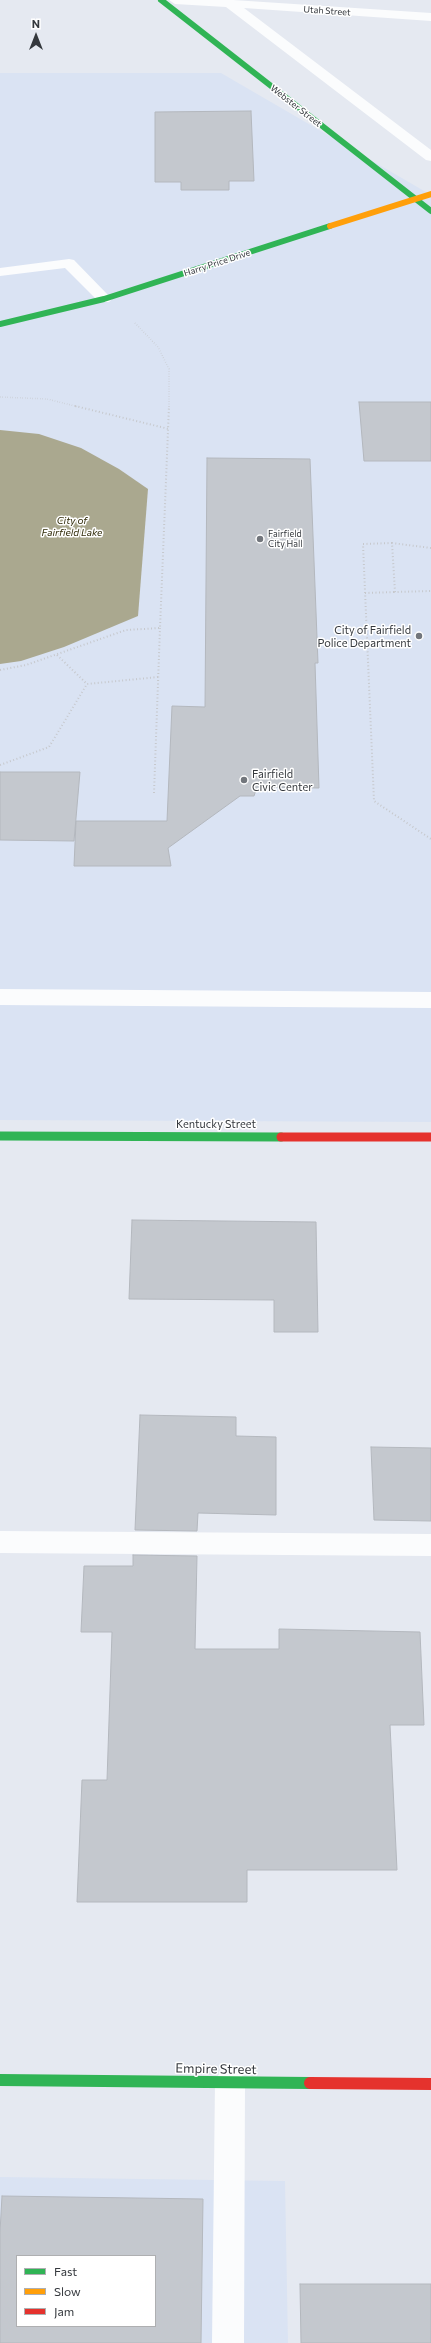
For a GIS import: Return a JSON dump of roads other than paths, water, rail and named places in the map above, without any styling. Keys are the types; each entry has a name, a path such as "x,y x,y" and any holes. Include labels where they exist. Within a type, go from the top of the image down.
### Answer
{"street":[{"name":"Webster Street","path":"161,0 431,211"},
{"name":"Utah Street","path":"175,0 227,2 431,17"},
{"path":"227,2 431,157"},
{"name":"Harry Price Drive","path":"0,324 104,299 431,194"},
{"path":"0,272 69,262 104,299"},
{"path":"0,997 431,1000"},
{"name":"Kentucky Street","path":"0,1136 431,1137"},
{"path":"0,1542 431,1545"},
{"name":"Empire Street","path":"0,2080 431,2084"},
{"path":"228,2343 230,2082"}],"water":[{"name":"City of Fairfield Lake","path":"0,430 39,434 81,448 119,469 148,489 138,616 64,647 21,661 0,664"}],"place":[{"name":"Fairfield City Hall","path":"260,539"},
{"name":"City of Fairfield Police Department","path":"419,636"},
{"name":"Fairfield Civic Center","path":"244,780"}]}
